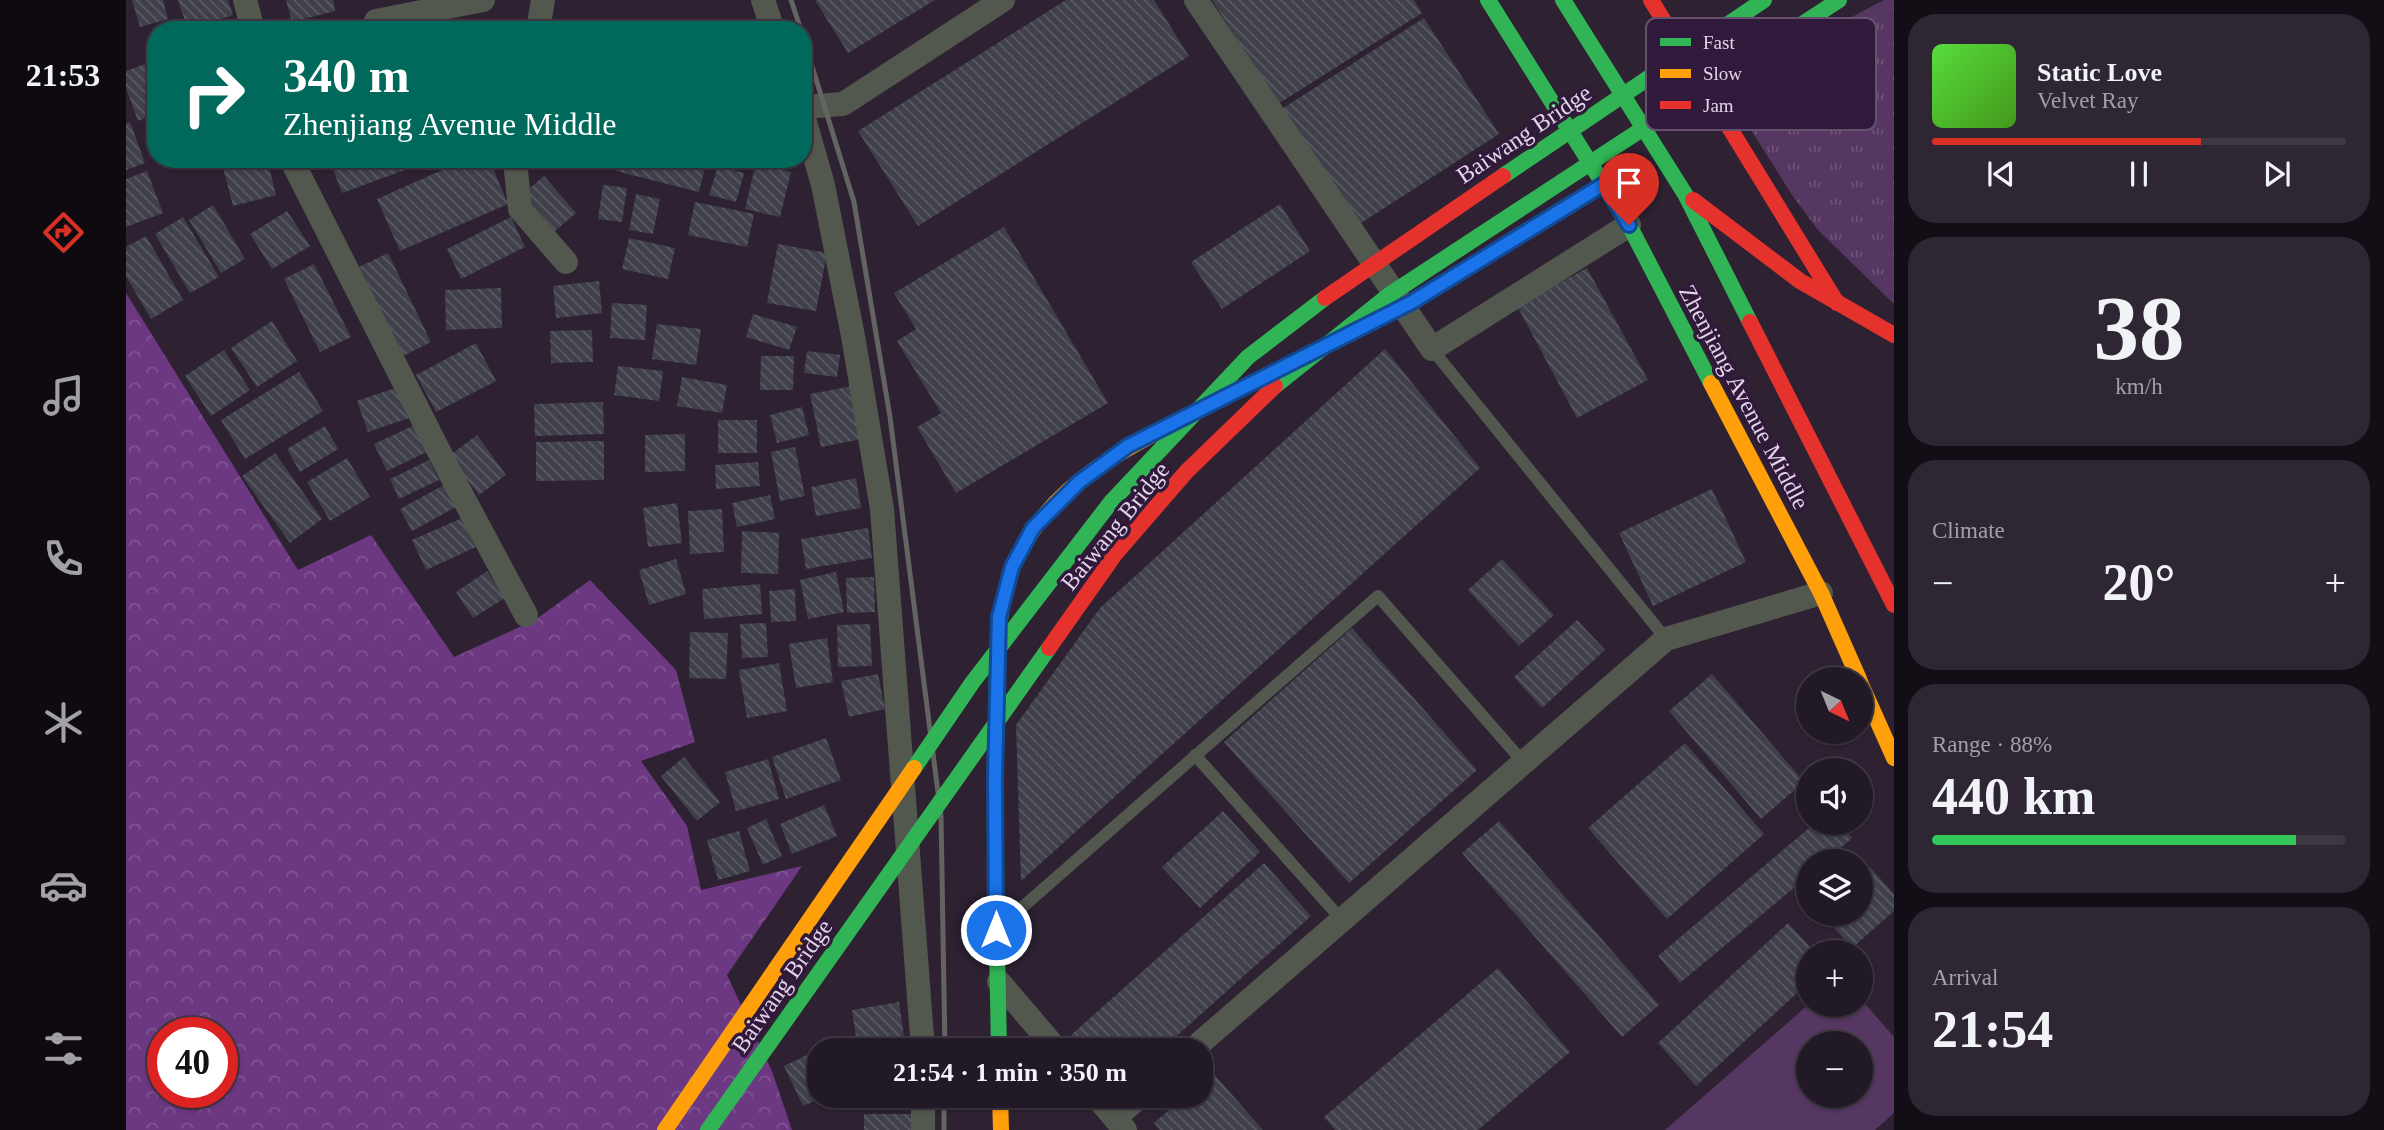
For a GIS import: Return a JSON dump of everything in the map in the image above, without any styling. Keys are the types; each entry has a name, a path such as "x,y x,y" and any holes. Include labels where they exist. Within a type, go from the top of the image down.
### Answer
{"main road":[{"name":"Zhenjiang Avenue Middle","path":"1488,0 1629,225 1821,593 1854,667"},
{"name":"Zhenjiang Avenue Middle","path":"1563,0 1685,194 1894,605"},
{"path":"1651,0 1662,18"},
{"name":"Baiwang Bridge","path":"1737,18 1764,0"},
{"name":"Baiwang Bridge","path":"1812,18 1839,0"},
{"name":"Baiwang Bridge","path":"665,1130 972,683 1111,502 1248,357 1346,281 1646,79"},
{"name":"Baiwang Bridge","path":"709,1130 1116,553 1186,471 1271,389 1389,296 1646,127"},
{"path":"1731,130 1837,303"},
{"path":"1260,379 1404,306 1604,184"},
{"path":"1685,194 1800,281 1894,335"},
{"path":"999,1038 995,777 999,617 1012,567 1033,528 1064,495 1093,470 1128,446 1236,392"},
{"name":"Zhenjiang Avenue Middle","path":"1873,710 1894,758"},
{"path":"1000,1108 1001,1130"}],"street":[{"path":"245,0 251,21"},
{"path":"376,21 482,0"},
{"path":"540,21 543,0"},
{"path":"763,0 771,21"},
{"path":"812,106 843,104 1003,0"},
{"path":"1196,0 1432,349 1629,225"},
{"path":"812,150 828,213 853,336 881,509 922,1038"},
{"path":"296,168 450,473 526,615"},
{"path":"516,168 520,209 566,262"},
{"path":"1206,1038 1666,639 1821,593"},
{"path":"999,982 1047,1038"},
{"path":"923,1108 923,1130"},
{"path":"1106,1108 1120,1124 1131,1108"}],"lane":[{"path":"1432,349 1666,639"},
{"path":"996,930 1378,596 1523,762"},
{"path":"1195,755 1342,920"}],"green space":[{"path":"1884,0 1894,0 1894,304 1818,230 1792,195 1751,130 1876,130 1876,18 1850,18"},
{"path":"126,293 298,570 371,535 454,657 535,620 590,580 676,670 695,742 641,761 687,826 701,890 802,866 727,975 772,1071 792,1130 126,1130"},
{"path":"1873,1013 1894,1037 1894,1113 1875,1130 1665,1130 1796,1015 1873,1017"}],"building":[{"path":"132,0 163,0 168,19 147,21 147,25 140,27"},
{"path":"178,0 228,0 233,15 215,21 185,21"},
{"path":"286,0 333,0 335,11 292,21"},
{"path":"815,0 935,0 848,53"},
{"path":"1066,0 1154,0 1189,56 918,226 858,131"},
{"path":"1212,0 1414,0 1422,13 1278,104"},
{"path":"1424,18 1499,134 1355,227 1280,110"},
{"path":"147,63 147,118 138,121 126,88 126,71"},
{"path":"130,122 145,163 126,170 126,123"},
{"path":"223,168 269,168 276,195 233,206"},
{"path":"333,168 410,168 342,193"},
{"path":"447,168 493,168 508,204 400,251 377,199"},
{"path":"617,168 705,168 699,192 616,171"},
{"path":"717,168 744,173 736,202 709,195"},
{"path":"755,168 775,168 791,172 780,217 745,209"},
{"path":"147,171 163,213 126,227 126,179"},
{"path":"544,176 576,213 555,231 523,194"},
{"path":"603,185 627,188 622,222 598,219"},
{"path":"636,194 660,199 653,234 629,230"},
{"path":"695,202 754,214 747,247 688,235"},
{"path":"1280,204 1310,251 1222,309 1191,262"},
{"path":"213,205 245,259 221,273 189,220"},
{"path":"287,211 310,246 272,269 250,234"},
{"path":"183,217 219,277 190,293 155,234"},
{"path":"511,217 525,247 461,279 447,249"},
{"path":"1004,227 1108,403 956,493 917,427 941,413 897,341 916,329 894,293"},
{"path":"146,236 183,300 151,319 126,276 126,247"},
{"path":"629,238 675,248 668,279 622,269"},
{"path":"778,244 827,253 816,311 767,303"},
{"path":"388,253 431,342 401,357 357,268"},
{"path":"314,264 351,337 320,352 284,279"},
{"path":"1587,268 1648,380 1577,418 1517,306"},
{"path":"599,281 602,313 556,318 553,286"},
{"path":"501,288 502,328 446,330 445,290"},
{"path":"612,303 647,305 645,340 610,338"},
{"path":"753,314 797,327 789,350 746,337"},
{"path":"272,321 297,361 257,387 231,348"},
{"path":"657,324 701,329 696,365 652,359"},
{"path":"592,330 593,362 551,363 550,331"},
{"path":"476,343 496,381 436,412 416,375"},
{"path":"1385,349 1480,468 1021,881 1016,725 1100,608"},
{"path":"224,350 250,390 211,416 185,376"},
{"path":"807,351 840,355 837,377 804,373"},
{"path":"761,356 794,356 793,390 760,390"},
{"path":"618,366 663,371 659,401 614,395"},
{"path":"299,372 323,411 245,459 221,420"},
{"path":"682,377 727,385 722,413 677,406"},
{"path":"401,386 412,417 368,432 357,401"},
{"path":"852,386 862,439 821,447 810,394"},
{"path":"603,402 604,434 535,436 534,404"},
{"path":"802,407 809,435 777,443 770,415"},
{"path":"718,420 757,420 757,453 718,453"},
{"path":"417,424 429,451 387,471 374,444"},
{"path":"325,426 338,449 300,472 287,449"},
{"path":"685,434 685,471 645,472 645,435"},
{"path":"477,435 506,475 479,495 449,456"},
{"path":"604,441 604,480 536,481 536,442"},
{"path":"795,447 805,496 780,501 771,452"},
{"path":"275,453 322,519 290,543 242,476"},
{"path":"347,458 370,497 330,521 307,482"},
{"path":"429,460 439,480 399,499 390,479"},
{"path":"758,462 760,486 716,489 715,465"},
{"path":"856,478 861,508 816,516 811,487"},
{"path":"444,485 456,507 412,531 400,509"},
{"path":"1712,489 1746,562 1653,606 1619,533"},
{"path":"770,495 775,519 737,527 732,503"},
{"path":"677,503 682,543 648,547 643,508"},
{"path":"722,509 724,552 690,554 688,511"},
{"path":"462,518 476,547 426,570 412,540"},
{"path":"868,528 872,558 806,569 801,539"},
{"path":"742,531 779,533 778,574 741,573"},
{"path":"676,559 686,594 649,605 639,570"},
{"path":"1502,559 1554,615 1519,646 1468,590"},
{"path":"487,571 505,598 473,618 456,592"},
{"path":"836,572 844,612 808,619 800,580"},
{"path":"874,577 875,612 847,613 846,578"},
{"path":"760,584 762,614 704,619 702,589"},
{"path":"795,589 796,621 771,622 769,591"},
{"path":"1577,620 1605,650 1542,708 1514,677"},
{"path":"766,623 768,657 742,658 740,624"},
{"path":"870,624 872,666 838,667 837,625"},
{"path":"1352,628 1477,770 1349,883 1224,742"},
{"path":"690,632 728,633 726,679 689,678"},
{"path":"827,638 833,682 796,688 789,644"},
{"path":"779,663 787,711 747,718 739,670"},
{"path":"878,674 885,709 849,717 841,681"},
{"path":"1712,674 1796,773 1796,789 1761,819 1669,711"},
{"path":"826,738 841,780 786,799 772,757"},
{"path":"1685,743 1764,834 1667,919 1588,828"},
{"path":"684,757 720,802 697,821 661,776"},
{"path":"768,759 779,799 736,811 725,772"},
{"path":"824,805 837,836 792,854 780,824"},
{"path":"1223,811 1260,852 1200,908 1162,867"},
{"path":"766,819 782,856 763,865 747,828"},
{"path":"1499,821 1659,1005 1622,1037 1462,853"},
{"path":"739,831 750,871 718,880 707,840"},
{"path":"1801,835 1849,835 1852,838 1839,849 1796,849 1796,886 1680,983 1658,956"},
{"path":"1264,863 1311,916 1174,1038 1074,1038 1071,1035"},
{"path":"1873,870 1894,894 1894,911 1861,940 1845,940 1833,926 1873,926"},
{"path":"1788,923 1804,940 1796,940 1796,994 1696,1086 1658,1043"},
{"path":"1498,968 1570,1052 1478,1130 1335,1130 1324,1117"},
{"path":"899,1002 904,1037 856,1038 852,1010"},
{"path":"807,1055 807,1104 803,1106 784,1066"},
{"path":"1213,1073 1263,1130 1160,1130 1154,1123 1171,1108 1213,1108"},
{"path":"864,1114 918,1114 918,1130 864,1130"}],"railway":[{"path":"791,0 798,21"},
{"path":"812,66 854,202 890,417 941,816 945,1038"},
{"path":"944,1108 944,1130"}],"traffic: fast":[{"path":"1488,0 1629,225 1711,383"},
{"path":"1563,0 1685,194 1750,322"},
{"path":"1737,18 1764,0"},
{"path":"1812,18 1839,0"},
{"path":"1503,176 1646,80"},
{"path":"1275,386 1389,295 1646,127"},
{"path":"914,768 972,683 1111,502 1248,357 1325,298"},
{"path":"999,1038 995,805 997,656 1006,588 1023,546"},
{"path":"708,1130 1049,648"}],"traffic: slow":[{"path":"1711,383 1821,593 1854,667"},
{"path":"1023,546 1055,503 1075,485 1118,454 1189,416"},
{"path":"1873,711 1894,758"},
{"path":"665,1130 914,768"},
{"path":"1000,1108 1001,1130"}],"traffic: jam":[{"path":"1651,0 1662,18"},
{"path":"1731,130 1837,303"},
{"path":"1325,298 1503,176"},
{"path":"1382,317 1412,302 1604,184"},
{"path":"1693,200 1800,281 1894,335"},
{"path":"1750,322 1894,605"},
{"path":"1049,648 1116,553 1187,471 1275,386"}],"route":[{"path":"996,930 995,777 999,617 1012,567 1033,528 1079,482 1128,446 1412,302 1604,184 1629,225"}]}
